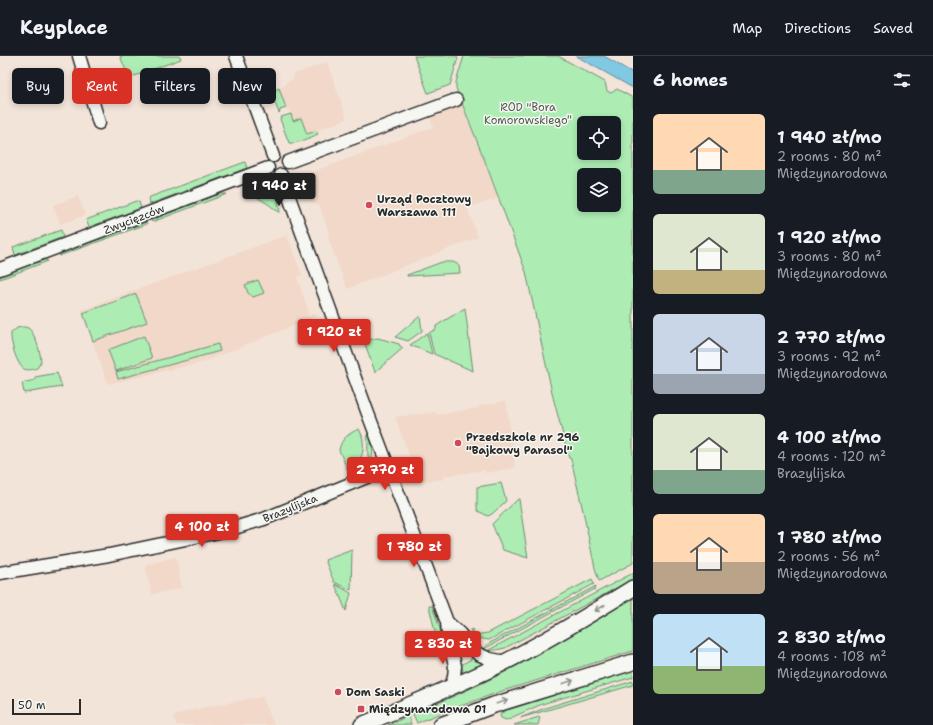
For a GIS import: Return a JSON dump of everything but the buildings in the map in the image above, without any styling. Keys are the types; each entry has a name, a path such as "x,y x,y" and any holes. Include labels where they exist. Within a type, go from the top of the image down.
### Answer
{"main road":[{"path":"362,725 506,662 561,632 633,588"},
{"path":"441,725 494,705 633,662"}],"street":[{"path":"78,56 99,123"},
{"path":"236,56 274,156"},
{"path":"288,162 456,100"},
{"path":"277,155 284,156 288,162 288,170 281,175 274,174 268,168 269,160 277,155"},
{"name":"Zwycięzców","path":"0,269 268,168"},
{"path":"281,175 447,622 449,644 455,666 451,687"},
{"name":"Brazylijska","path":"0,573 109,555 224,531 264,519 389,468"},
{"path":"447,622 478,654 490,659 506,662"}],"shaded area":[{"path":"327,62 347,119 307,134 301,119 293,121 289,110 286,110 278,88 286,85 285,83 294,79 292,75"},
{"path":"462,104 498,198 467,208 478,237 347,289 329,241 329,232 320,207 313,203 302,176 433,127 430,116"},
{"path":"78,196 86,215 60,224 53,205"},
{"path":"287,235 302,275 297,277 309,313 307,314 308,316 316,313 317,316 204,362 108,384 81,310"},
{"name":"Przedszkole nr 296 \"Bajkowy Parasol\"","path":"506,401 515,468 485,473 484,470 444,476 445,479 419,482 395,417 436,412 436,415 444,414"},
{"path":"176,557 182,588 152,594 145,565"},
{"path":"262,696 274,725 177,725 173,717 196,708 197,710 202,707 253,699"}],"green space":[{"path":"120,56 180,56 181,59 156,68 140,68 140,74 132,77 132,68 125,68"},
{"path":"414,56 457,56 458,58 450,85 428,93"},
{"name":"ROD \"Bora Komorowskiego\"","path":"464,56 558,56 605,82 607,91 611,93 617,89 633,98 633,563 599,581 571,459 569,458 553,397 526,272 456,88 456,82"},
{"path":"279,88 286,108 280,110 279,113 275,104 276,90"},
{"path":"291,114 293,121 301,118 307,134 316,131 318,134 300,142 289,143 280,119 281,117"},
{"path":"245,162 247,168 150,204 148,199 150,197"},
{"path":"271,183 278,200 280,213 252,194 250,190"},
{"path":"227,194 152,222 151,220 214,196"},
{"path":"136,201 139,202 141,208 89,227 86,220"},
{"path":"146,222 147,224 59,256 62,253"},
{"path":"61,230 63,237 15,255 13,247"},
{"path":"44,259 48,261 0,279 0,275"},
{"path":"442,262 453,262 459,265 460,273 407,276 407,275"},
{"path":"258,280 264,293 253,297 248,293 245,285"},
{"path":"136,294 147,322 93,341 83,313"},
{"path":"465,308 473,371 434,354 429,333 436,329 436,326"},
{"path":"420,316 422,331 408,341 395,337"},
{"path":"22,327 31,330 37,344 41,362 37,368 29,370 24,369 21,367 14,353 11,333 17,328"},
{"path":"427,333 432,354 410,345"},
{"path":"144,336 152,358 116,371 108,350"},
{"path":"378,338 399,344 403,348 375,372 364,341"},
{"path":"218,344 220,351 118,379 116,372"},
{"path":"57,373 62,387 24,393 22,383 35,380 35,377"},
{"path":"359,429 363,440 363,450 356,467 349,473 339,450 346,437"},
{"path":"367,435 369,435 372,449 370,463 368,456"},
{"path":"501,483 506,501 488,516 478,511 477,487"},
{"path":"518,499 528,558 503,550 492,524"},
{"path":"352,550 351,590 334,582 325,560"},
{"path":"633,573 633,579 505,648 487,651"},
{"path":"592,579 594,584 489,640 473,637 470,630 472,629 474,635 488,633"},
{"path":"335,584 351,593 346,611"},
{"path":"596,586 595,589 484,649 483,648 488,644"},
{"path":"633,598 633,651 499,692 417,723 413,714 503,673"},
{"path":"429,606 432,606 444,640 443,643 438,644"},
{"path":"475,657 486,663 463,674 461,665"},
{"path":"633,669 633,677 542,704 506,720 501,718 500,714 519,703"},
{"path":"633,681 633,685 520,718 545,708"},
{"path":"408,716 411,725 388,725"},
{"path":"540,717 538,725 514,725"}],"water":[{"path":"576,56 604,56 633,73 633,88"}],"place":[{"name":"Urząd Pocztowy Warszawa 111","path":"369,205"},
{"name":"Przedszkole nr 296 \"Bajkowy Parasol\"","path":"458,443"},
{"name":"Dom Saski","path":"338,692"},
{"name":"Międzynarodowa 01","path":"361,709"}]}
